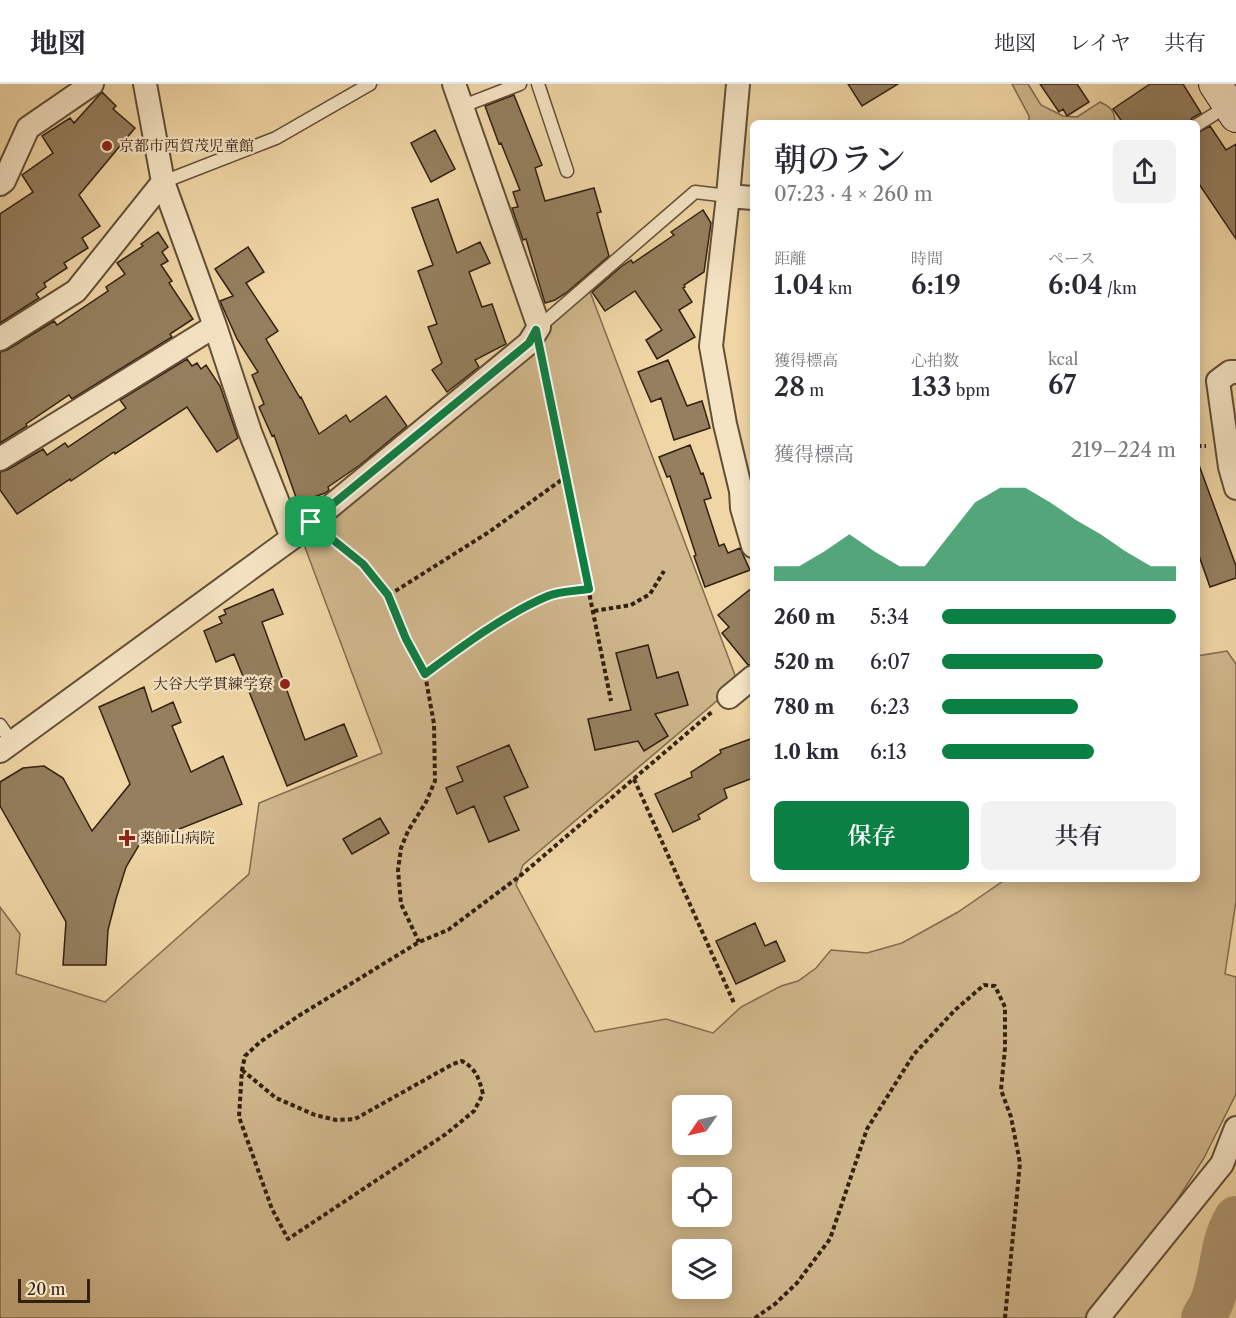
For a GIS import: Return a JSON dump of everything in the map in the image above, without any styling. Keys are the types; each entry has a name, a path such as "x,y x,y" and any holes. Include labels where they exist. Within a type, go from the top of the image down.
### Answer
{"street":[{"path":"0,184 4,181 28,128 92,84"},
{"path":"145,84 163,182 250,432 292,538"},
{"path":"4,739 292,538 529,343 537,328 454,84"},
{"path":"738,84 711,346 725,424 747,488 742,508 750,536"},
{"path":"0,339 76,291 163,182"},
{"path":"728,196 750,198"},
{"path":"0,459 215,326"},
{"path":"1236,372 1230,372 1218,381 1230,467 1236,488"},
{"path":"729,698 750,680"},
{"path":"1098,1318 1221,1164 1236,1128"}],"lane":[{"path":"163,182 276,138 370,84"},
{"path":"463,106 520,84"},
{"path":"538,84 567,171"},
{"path":"1200,123 1226,102"},
{"path":"537,328 695,192 728,196"}],"path":[{"path":"537,328 611,701"},
{"path":"388,595 489,532 567,476"},
{"path":"311,522 363,564 388,595 406,639 425,674 434,724 435,781 426,802 408,831 401,848 398,870 401,904 419,942"},
{"path":"594,611 631,605 650,594 664,571"},
{"path":"425,674 503,620 549,595 589,589"},
{"path":"242,1070 276,1098 315,1115 336,1120 355,1119 429,1076 462,1061 474,1067 483,1094 474,1111 446,1134 288,1239 272,1209 239,1116 242,1070 246,1056 260,1042 419,942 448,930 520,876 729,698"},
{"path":"634,778 734,1003"},
{"path":"755,1318 775,1304 797,1283 830,1239 867,1129 914,1054 955,1010 984,985 995,986 1005,1007 1005,1048 1001,1090 1011,1117 1020,1163 1005,1318"}],"shaded area":[{"path":"1012,84 1028,84 1041,105 1063,116 1077,117 1100,102 1112,110 1115,120 1029,120"},
{"path":"589,289 738,683 523,865 516,885 595,1032 666,1019 713,1033 741,1007 781,986 798,981 816,968 831,950 867,953 902,943 958,912 1002,882 1200,882 1200,656 1227,651 1236,664 1236,901 1225,974 1236,977 1236,1094 1204,1158 1172,1208 1086,1318 0,1318 0,907 20,934 16,974 105,1002 249,874 259,803 382,753 300,534"}],"building":[{"path":"848,84 898,84 862,106"},
{"path":"1040,84 1077,84 1089,102 1067,116 1063,109 1059,112"},
{"path":"1150,84 1183,84 1201,113 1191,120 1121,120 1113,109"},
{"path":"102,92 116,106 113,109 135,128 79,195 100,226 82,238 88,248 64,263 67,268 44,283 46,287 36,294 39,298 0,323 0,214 33,192 22,175 53,153 42,136 70,118 74,123"},
{"path":"514,95 542,165 535,168 545,201 594,188 601,212 597,213 609,256 566,293 545,303 526,239 523,240 512,208 518,207 513,192 520,190 485,106"},
{"path":"1210,126 1226,150 1236,144 1236,239 1200,185 1200,131"},
{"path":"435,130 455,169 431,182 411,143"},
{"path":"438,199 457,253 480,242 490,263 469,272 482,307 492,304 506,344 475,360 479,367 447,392 432,370 442,363 428,327 437,324 418,271 433,265 412,208"},
{"path":"703,210 711,223 704,272 684,285 683,288 692,302 679,310 695,337 657,359 646,340 662,330 635,291 605,311 592,292 622,266 631,260 633,263 674,235 671,232"},
{"path":"158,232 168,247 162,252 168,261 161,265 172,281 169,283 193,319 170,334 172,337 72,399 69,395 0,443 0,352 54,321 57,325 108,291 106,287 125,274 117,263 143,246 141,244"},
{"path":"248,247 264,272 246,283 278,331 266,339 301,397 319,434 346,415 350,422 386,396 407,426 360,465 328,487 329,490 325,493 298,503 274,435 272,436 259,407 264,404 252,375 258,372 237,339 220,301 233,296 215,269"},
{"path":"187,359 192,366 197,363 201,369 206,365 220,386 238,438 217,452 187,407 17,514 0,490 0,472 43,449 47,455 65,443 68,447 126,408 120,400"},
{"path":"668,360 687,406 702,401 710,428 674,440 661,398 651,402 638,372"},
{"path":"690,445 711,498 704,500 719,546 724,544 728,553 740,548 750,570 705,587 670,476 667,477 659,457"},
{"path":"1200,468 1236,566 1236,578 1210,587 1200,559"},
{"path":"273,589 283,614 262,622 305,740 344,724 357,756 287,786 234,654 216,662 204,631 222,623 219,617 226,614 224,610"},
{"path":"750,589 750,665 722,633 729,627 718,615"},
{"path":"648,645 657,678 678,672 688,705 655,714 668,736 644,751 638,741 595,750 588,719 631,710 616,653"},
{"path":"144,687 152,712 173,702 181,722 172,726 191,772 223,756 242,804 139,845 126,867 116,899 108,930 106,965 63,965 66,922 0,806 0,782 23,768 44,766 63,778 92,831 130,784 99,707"},
{"path":"750,739 750,779 724,789 727,798 698,815 700,819 673,832 655,794 692,777 691,772 721,753 720,750"},
{"path":"509,745 528,787 504,797 519,830 489,842 474,806 457,814 446,788 463,781 457,767"},
{"path":"380,818 389,833 352,854 343,839"},
{"path":"755,923 765,946 776,941 785,961 736,984 716,941"}],"waterway":[{"path":"1203,1318 1216,1291 1227,1238 1236,1218"},
{"path":"1220,1264 1236,1270"}],"place":[{"name":"京都市西賀茂児童館","path":"107,146"},
{"name":"大谷大学貫練学寮","path":"285,684"},
{"name":"薬師山病院","path":"127,838"}],"route":[{"path":"536,330 589,589 549,595 503,620 425,674 406,639 388,595 363,564 311,522 529,343 536,330"}]}
